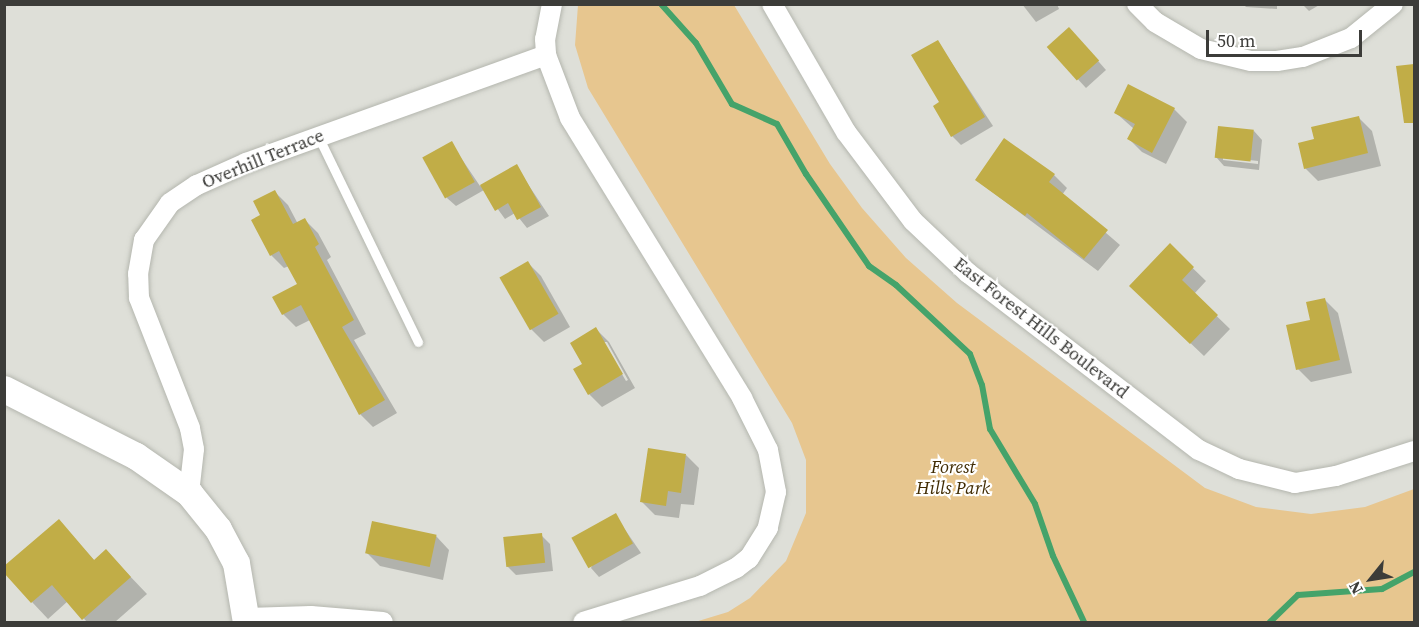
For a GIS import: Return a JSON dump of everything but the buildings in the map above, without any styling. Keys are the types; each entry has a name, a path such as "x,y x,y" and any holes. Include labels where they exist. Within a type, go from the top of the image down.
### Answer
{"street":[{"path":"552,4 544,39 546,55 556,86 588,150 742,398 768,450 776,492 760,543 736,568 700,586 583,622"},
{"name":"East Forest Hills Boulevard","path":"772,4 846,132 913,221 977,280 1199,450 1239,470 1295,483 1336,476 1414,451"},
{"path":"1137,4 1155,22 1201,49 1251,61 1277,61 1303,57 1351,38 1393,4"},
{"name":"Overhill Terrace","path":"189,493 194,449 190,428 139,298 138,256 144,240 170,203 197,185 318,135 546,55"},
{"path":"4,388 136,456 189,493 218,529 232,554 243,584 246,620 311,616 383,622"}],"lane":[{"path":"318,135 418,342"}],"green space":[{"name":"Forest Hills Park","path":"578,5 734,5 830,164 862,208 906,258 957,303 1205,488 1256,507 1311,514 1365,507 1414,489 1414,622 695,622 728,612 750,598 786,561 806,513 806,460 792,423 588,88 575,45"}],"waterway":[{"path":"661,4 696,43 732,104 777,124 806,174 869,266 896,285 970,354 982,385 990,429 1035,504 1053,556 1084,622"},
{"path":"1270,622 1298,595 1382,589 1414,572"}]}
